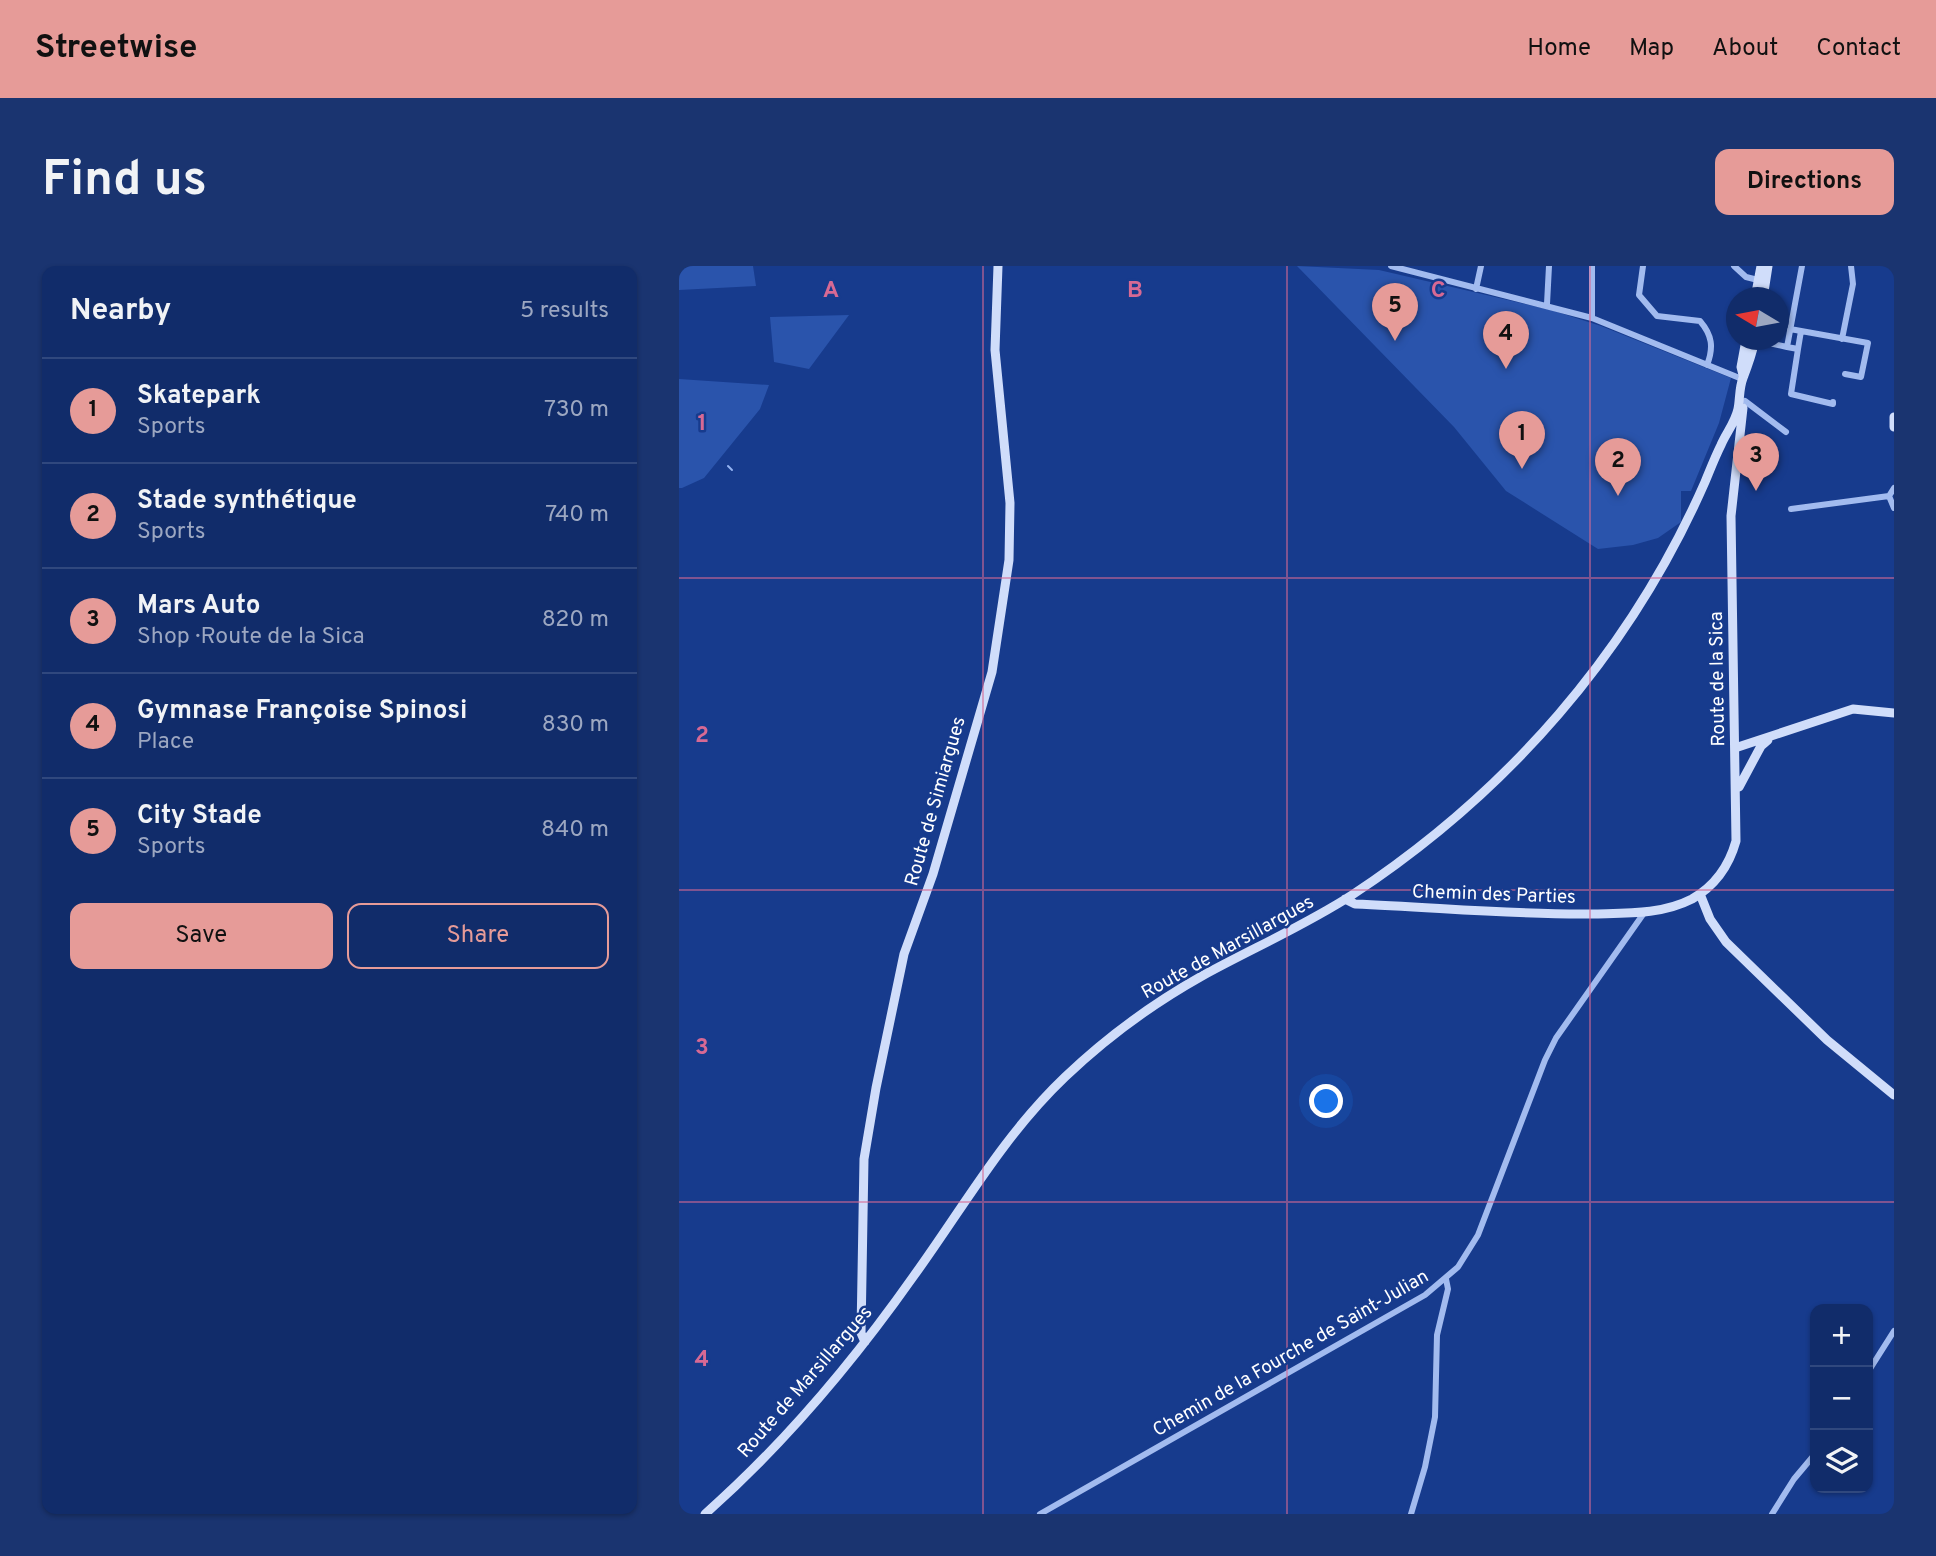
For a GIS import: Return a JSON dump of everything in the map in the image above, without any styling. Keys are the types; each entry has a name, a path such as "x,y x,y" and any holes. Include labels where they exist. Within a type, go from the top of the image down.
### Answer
{"street":[{"name":"Route de Simiargues","path":"865,1342 861,1333 866,1141 901,968 934,869 992,672 1010,546 1003,414 995,350 999,266"},
{"path":"1391,266 1476,289 1547,304 1592,318 1743,377"},
{"path":"1476,289 1481,266"},
{"path":"1547,304 1549,266"},
{"path":"1592,266 1592,318"},
{"path":"1643,266 1639,295 1657,316 1700,321 1712,337 1707,365"},
{"path":"1734,266 1746,277 1762,280"},
{"path":"1761,266 1762,287"},
{"path":"1759,287 1768,266"},
{"path":"1789,335 1802,266"},
{"path":"1842,339 1853,284 1851,266"},
{"path":"1790,329 1868,343 1861,377 1845,374"},
{"path":"1801,331 1791,394 1833,402"},
{"path":"1789,347 1798,349"},
{"path":"1743,377 1741,368 1744,350"},
{"path":"1743,377 1749,368 1753,350"},
{"name":"Route de Marsillargues","path":"705,1514 746,1474 865,1342 1010,1135 1065,1077 1113,1035 1155,1005 1198,978 1345,899 1411,853 1475,802 1554,723 1622,633 1651,587 1691,513 1723,439 1728,435 1740,405 1743,377"},
{"path":"1741,398 1786,432"},
{"name":"Route de la Sica","path":"1644,913 1681,904 1700,894 1718,878 1736,841 1738,791 1731,516 1741,398"},
{"path":"1894,417 1894,427"},
{"path":"1889,496 1894,488"},
{"path":"1889,496 1894,508"},
{"path":"1791,509 1889,496"},
{"path":"1735,748 1853,709 1894,713"},
{"path":"1738,791 1761,746 1772,736"},
{"path":"1700,894 1710,919 1726,942 1827,1040 1894,1095"},
{"name":"Chemin des Parties","path":"1345,899 1355,904 1544,914 1644,913"},
{"name":"Chemin de la Fourche de Saint-Julian","path":"1040,1514 1364,1330 1446,1279 1458,1267 1478,1235 1537,1079 1556,1038 1644,913"},
{"path":"1411,1514 1425,1467 1435,1417 1437,1335 1448,1289 1446,1279"},
{"path":"1871,1367 1894,1331"},
{"path":"1772,1514 1794,1479 1810,1460"}],"shaded area":[{"path":"679,266 753,266 756,286 679,290"},
{"path":"1297,266 1379,270 1551,310 1601,326 1731,378 1719,423 1691,491 1681,491 1681,522 1658,538 1633,545 1598,549 1506,491 1454,427"},
{"path":"849,315 809,369 774,362 770,317"},
{"path":"679,379 769,385 760,409 704,478 682,488 679,488"}],"waterway":[{"path":"728,466 732,470"}],"place":[{"name":"City Stade","path":"1395,341"},
{"name":"Gymnase Françoise Spinosi","path":"1506,369"},
{"name":"Skatepark","path":"1522,469"},
{"name":"Mars Auto","path":"1756,491"},
{"name":"Stade synthétique","path":"1618,496"}]}
